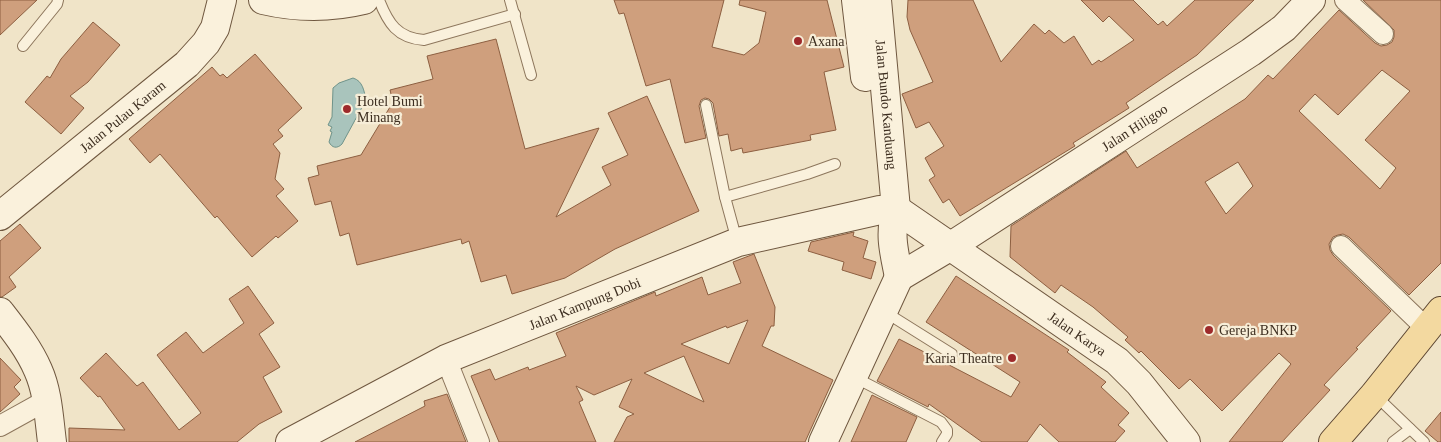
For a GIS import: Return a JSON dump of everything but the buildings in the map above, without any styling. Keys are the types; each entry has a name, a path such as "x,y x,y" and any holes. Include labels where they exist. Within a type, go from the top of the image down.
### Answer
{"main road":[{"path":"1333,442 1374,395 1434,320"}],"street":[{"name":"Jalan Pulau Karam","path":"0,216 187,64 206,43 215,28 222,0"},
{"path":"263,0 310,7 346,4 364,0"},
{"name":"Jalan Hiligoo","path":"899,277 951,246 1251,52 1284,28 1304,9 1310,0"},
{"path":"1346,0 1383,34"},
{"name":"Jalan Bundo Kanduang","path":"860,1 882,149 892,244 899,277"},
{"name":"Jalan Karya","path":"889,216 951,246 1117,362 1139,383 1186,442"},
{"name":"Jalan Kampung Dobi","path":"290,442 446,359 738,242 889,216"},
{"path":"1341,246 1434,320"},
{"path":"823,442 899,277"},
{"path":"0,312 20,337 39,370 47,400 52,442"},
{"path":"446,359 479,442"},
{"path":"0,426 47,400"}],"lane":[{"path":"23,46 57,4 58,0"},
{"path":"378,0 386,19 396,30 410,39 424,40 514,14"},
{"path":"511,0 531,75"},
{"path":"706,105 725,197 738,242"},
{"path":"725,197 807,174 835,164"},
{"path":"884,312 952,354"},
{"path":"853,377 940,422 947,430 947,434 942,442"},
{"path":"1374,395 1424,442"},
{"path":"1393,442 1410,429"}],"water":[{"name":"Hotel Bumi Minang","path":"353,78 361,84 366,100 342,144 335,147 329,142 332,127 328,125 332,117 333,88 339,83"}],"place":[{"name":"Axana","path":"798,41"},
{"name":"Hotel Bumi Minang","path":"347,109"},
{"name":"Gereja BNKP","path":"1209,330"},
{"name":"Karia Theatre","path":"1012,358"}]}
